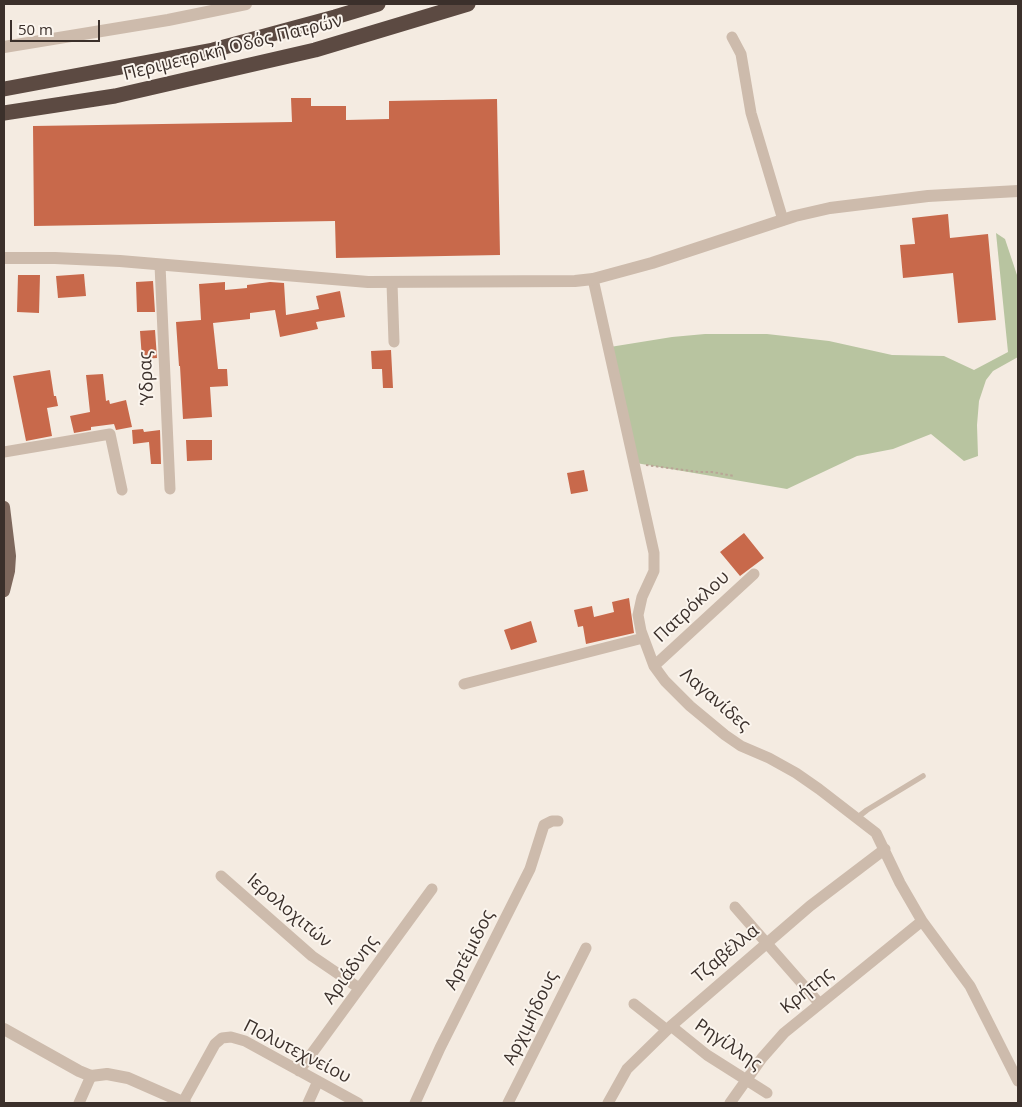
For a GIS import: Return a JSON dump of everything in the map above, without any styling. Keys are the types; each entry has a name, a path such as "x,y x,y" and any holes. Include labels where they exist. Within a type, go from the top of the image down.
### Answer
{"highway":[{"name":"Περιμετρική Οδός Πατρών","path":"4,89 213,50 378,4"},
{"name":"Περιμετρική Οδός Πατρών","path":"4,113 115,96 315,50 468,4"}],"main road":[{"path":"4,507 10,556 4,591"}],"street":[{"path":"4,47 168,20 246,4"},
{"path":"732,37 741,54 752,113 783,220"},
{"path":"4,258 92,260 392,283 560,282 593,279 694,250 783,220 830,208 928,196 1018,191"},
{"name":"Ύδρας","path":"160,265 170,490"},
{"name":"Λαγανίδες","path":"593,279 655,564 653,576 642,597 638,610 643,638 654,666 690,706 725,735 741,746 769,758 796,773 876,832 900,882 922,921 970,986 1018,1081"},
{"path":"392,283 394,342"},
{"path":"4,452 110,434 122,490"},
{"name":"Πατρόκλου","path":"654,666 754,574"},
{"path":"464,684 643,638"},
{"name":"Αρτέμιδος","path":"414,1103 530,869 544,825 552,821 558,821"},
{"name":"Τζαβέλλα","path":"608,1103 627,1070 669,1028 766,943 837,885 885,850"},
{"name":"Ιερολοχιτών","path":"221,876 312,956 359,988"},
{"name":"Αριάδνης","path":"299,1072 432,889"},
{"path":"735,907 820,1003"},
{"name":"Κρήτης","path":"730,1103 746,1079 784,1033 922,921"},
{"name":"Αρχιμήδους","path":"508,1103 586,948"},
{"name":"Ρηγίλλης","path":"634,1004 707,1055 767,1093"},
{"name":"Πολυτεχνείου","path":"4,1029 62,1062 92,1076 107,1074 128,1078 184,1103 212,1047 223,1038 234,1038 246,1042 358,1103"},
{"path":"79,1103 92,1076"},
{"path":"308,1103 318,1081"}],"lane":[{"path":"858,817 923,776"}],"path":[{"path":"634,464 734,476"}],"green space":[{"path":"996,233 1005,239 1018,278 1018,357 993,371 986,380 979,401 977,425 978,456 964,461 931,434 893,449 857,456 787,489 636,463 610,347 672,337 705,334 767,334 829,341 892,355 944,356 974,370 1008,352"}],"building":[{"path":"291,98 311,98 311,106 346,106 346,120 389,119 389,101 497,99 500,255 336,258 335,221 34,226 33,126 292,122"},
{"path":"948,214 950,238 988,234 996,320 958,323 953,273 903,278 900,245 915,244 912,218"},
{"path":"84,274 86,296 58,298 56,276"},
{"path":"18,275 40,275 39,313 17,312"},
{"path":"153,281 155,312 137,312 136,282"},
{"path":"225,282 225,290 247,288 247,285 270,282 284,283 286,315 319,309 316,296 340,291 345,317 316,322 318,329 280,337 275,310 250,313 250,319 213,323 218,369 227,369 228,386 210,387 212,417 183,419 176,322 201,320 199,284"},
{"path":"155,330 157,358 142,359 140,331"},
{"path":"391,350 393,388 383,388 382,369 372,369 371,351"},
{"path":"50,370 54,396 56,396 58,406 47,408 52,436 26,441 13,376"},
{"path":"103,374 106,401 109,400 110,404 126,400 132,427 116,430 114,424 91,427 91,430 74,433 70,416 90,412 86,375"},
{"path":"143,429 144,432 160,430 161,464 151,464 149,442 133,444 132,430"},
{"path":"186,440 212,440 212,460 187,461"},
{"path":"584,470 588,491 571,494 567,473"},
{"path":"744,533 764,558 740,576 720,552"},
{"path":"629,598 634,633 586,644 583,626 578,627 574,610 592,606 594,617 614,612 612,602"},
{"path":"531,621 537,642 511,650 504,630"}]}
